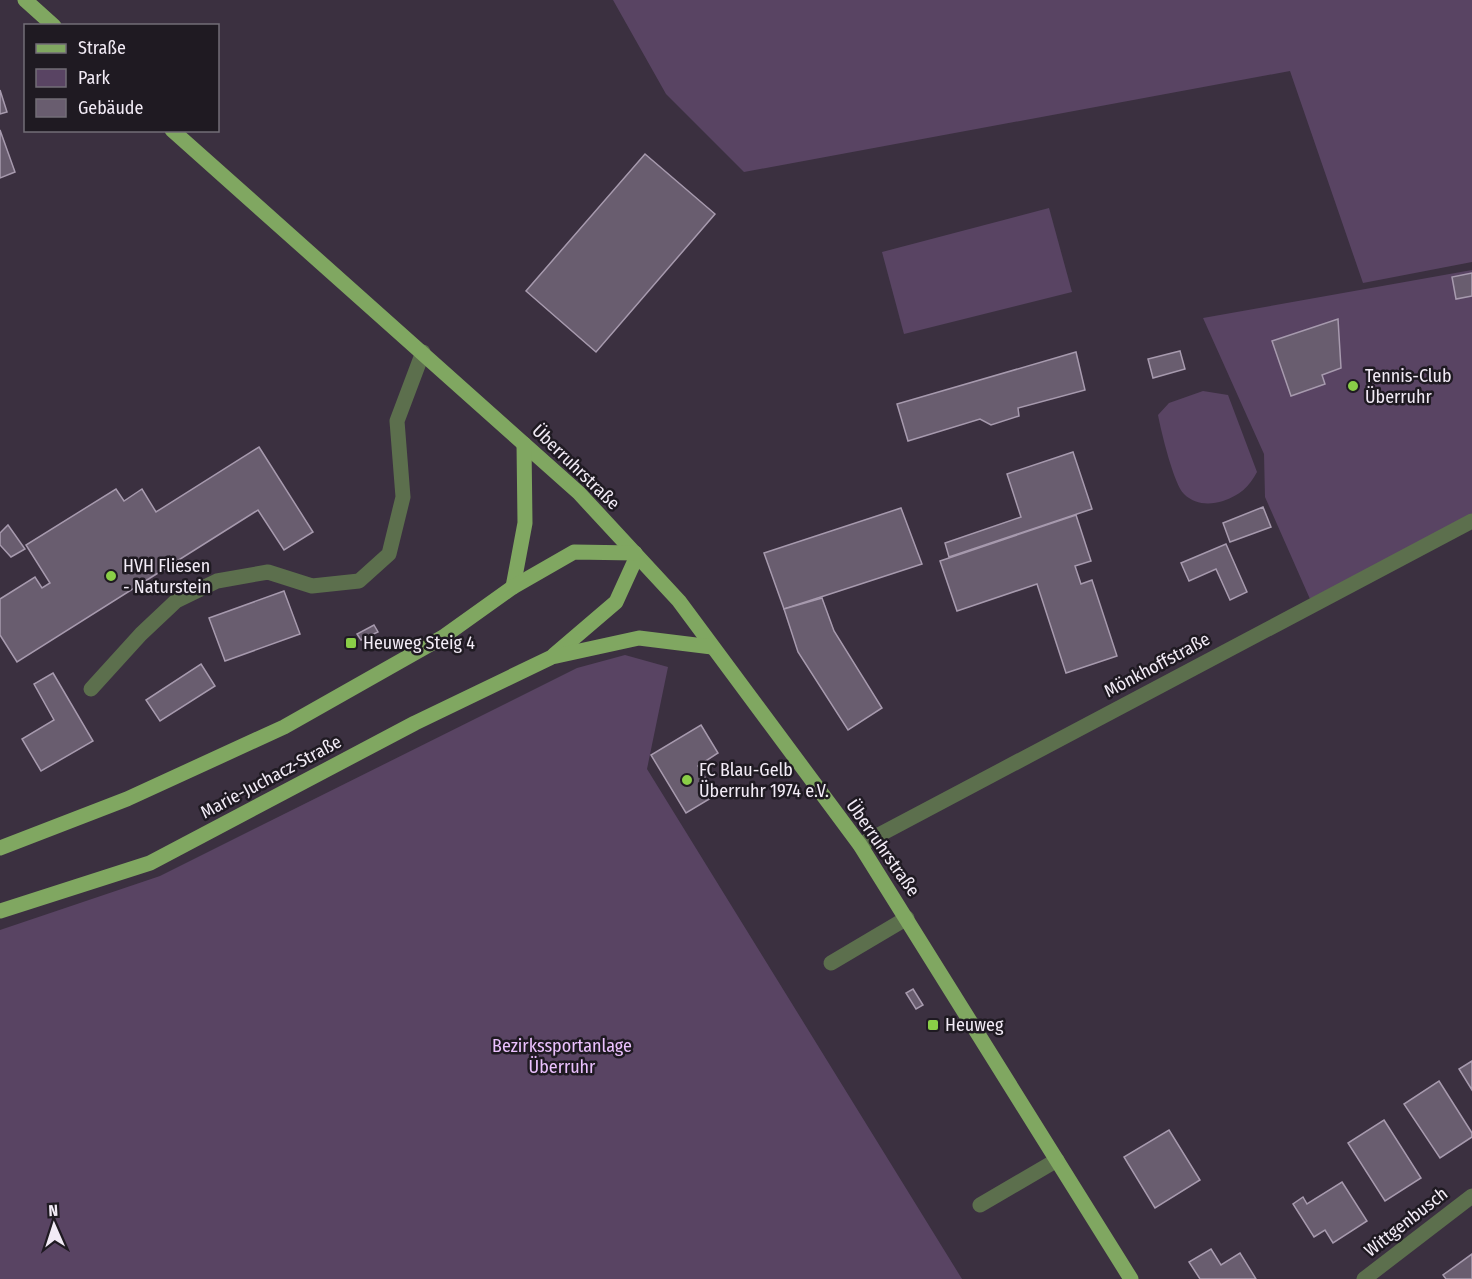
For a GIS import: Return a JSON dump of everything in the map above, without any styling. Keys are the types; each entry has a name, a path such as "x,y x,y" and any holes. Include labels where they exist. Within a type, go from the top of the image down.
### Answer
{"main road":[{"path":"25,0 52,24"},
{"name":"Überruhrstraße","path":"174,132 579,493 679,601 860,845 1131,1279"},
{"path":"513,587 525,523 524,444"},
{"path":"0,848 128,799 284,727 443,637 513,587 574,552 636,554"},
{"name":"Marie-Juchacz-Straße","path":"552,657 616,602 636,554"},
{"name":"Marie-Juchacz-Straße","path":"0,911 150,862 415,723 552,657 639,638 712,647"}],"street":[{"path":"91,689 141,634 176,601 217,581 268,572 312,586 359,581 389,554 399,519 402,497 397,421 423,352"},
{"name":"Mönkhoffstraße","path":"860,845 1472,521"},
{"path":"831,963 907,918"},
{"path":"980,1205 1057,1160"},
{"name":"Wittgenbusch","path":"1364,1279 1472,1196"}],"green space":[{"path":"613,0 1472,0 1472,262 1363,283 1290,71 744,172 666,94"},
{"path":"1049,208 1072,292 904,334 882,252"},
{"name":"Tennis-Club Überruhr","path":"1472,270 1472,517 1310,599 1265,497 1264,454 1203,318"},
{"path":"1203,391 1228,395 1257,472 1251,482 1239,493 1213,503 1203,503 1188,498 1180,489 1168,457 1158,415 1169,403"},
{"name":"Bezirkssportanlage Überruhr","path":"625,655 668,667 647,769 962,1279 0,1279 0,930 160,876 577,668"}],"building":[{"path":"0,90 7,112 0,114"},
{"path":"0,130 15,172 0,178"},
{"path":"645,154 715,214 596,352 526,291"},
{"path":"1472,273 1472,296 1456,299 1452,277"},
{"path":"1338,319 1341,368 1322,375 1325,384 1291,396 1272,341"},
{"path":"1180,351 1185,369 1153,378 1148,359"},
{"path":"1076,352 1085,390 1018,408 1019,416 991,425 980,419 908,441 897,404"},
{"path":"259,447 313,532 284,550 258,510 17,662 0,635 0,599 35,577 42,588 50,583 26,545 116,489 124,501 142,489 156,512"},
{"path":"1073,452 1092,509 949,557 945,543 1021,517 1007,474"},
{"path":"1263,507 1271,527 1230,542 1223,523"},
{"path":"901,508 922,564 784,609 764,553"},
{"path":"1076,515 1091,561 1075,566 1081,584 1092,580 1117,656 1066,673 1037,584 957,611 940,561"},
{"path":"8,525 25,549 11,557 0,545 0,533"},
{"path":"1226,544 1247,592 1230,600 1216,569 1189,581 1181,563"},
{"path":"284,591 300,634 225,661 209,618"},
{"path":"822,598 834,631 882,708 848,730 798,652 784,609"},
{"path":"374,625 378,632 361,640 357,634"},
{"path":"201,664 215,686 160,721 146,700"},
{"path":"53,673 93,741 41,771 22,739 54,720 34,684"},
{"name":"FC Blau-Gelb Überruhr 1974 e.V.","path":"701,725 718,753 698,766 716,795 686,813 651,755"},
{"path":"913,989 923,1005 916,1009 906,993"},
{"path":"1472,1061 1472,1090 1459,1069"},
{"path":"1439,1081 1472,1133 1472,1137 1440,1158 1404,1104"},
{"path":"1384,1120 1421,1178 1385,1201 1348,1143"},
{"path":"1169,1130 1200,1180 1155,1208 1124,1157"},
{"path":"1342,1182 1367,1221 1333,1243 1325,1230 1314,1237 1293,1204 1303,1197 1307,1204"},
{"path":"1211,1249 1221,1265 1240,1253 1256,1279 1200,1279 1189,1262"},
{"path":"1472,1254 1472,1279 1446,1279 1443,1275"}],"place":[{"name":"Tennis-Club Überruhr","path":"1353,386"},
{"name":"HVH Fliesen - Naturstein","path":"111,576"},
{"name":"Heuweg Steig 4","path":"351,643"},
{"name":"FC Blau-Gelb Überruhr 1974 e.V.","path":"687,780"},
{"name":"Heuweg","path":"933,1025"}]}
